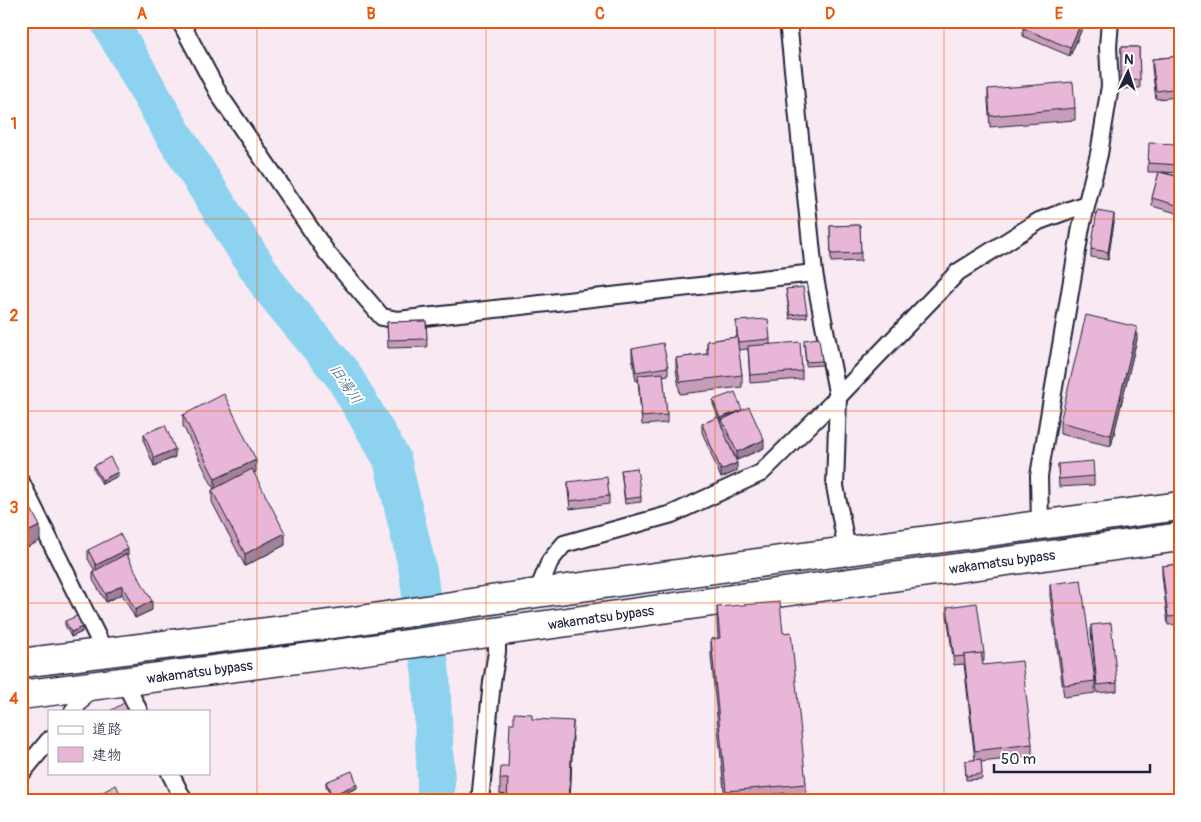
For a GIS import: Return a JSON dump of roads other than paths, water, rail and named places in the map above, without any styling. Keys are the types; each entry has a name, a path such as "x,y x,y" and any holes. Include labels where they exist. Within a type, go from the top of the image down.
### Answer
{"highway":[{"path":"21,663 347,622 537,593 1180,506"},
{"name":"wakamatsu bypass","path":"21,695 351,652 496,638 1180,537"}],"street":[{"path":"180,21 220,96 327,252 382,317 398,320 814,273"},
{"path":"788,21 814,273 838,397 835,486 847,550"},
{"path":"1040,525 1039,476 1086,204 1099,154 1110,86 1108,47 1110,21"},
{"path":"537,593 550,561 564,544 672,514 761,473 838,397 958,272 1039,221 1086,204"},
{"path":"21,482 105,652"},
{"path":"480,801 492,682 497,652 496,638"},
{"path":"124,681 138,710"},
{"path":"74,710 93,685"},
{"path":"21,774 48,741"},
{"path":"170,774 184,801"}],"waterway":[{"name":"旧湯川","path":"109,21 172,132 237,236 270,287 343,375 392,459 418,571 431,675 436,801"}]}
